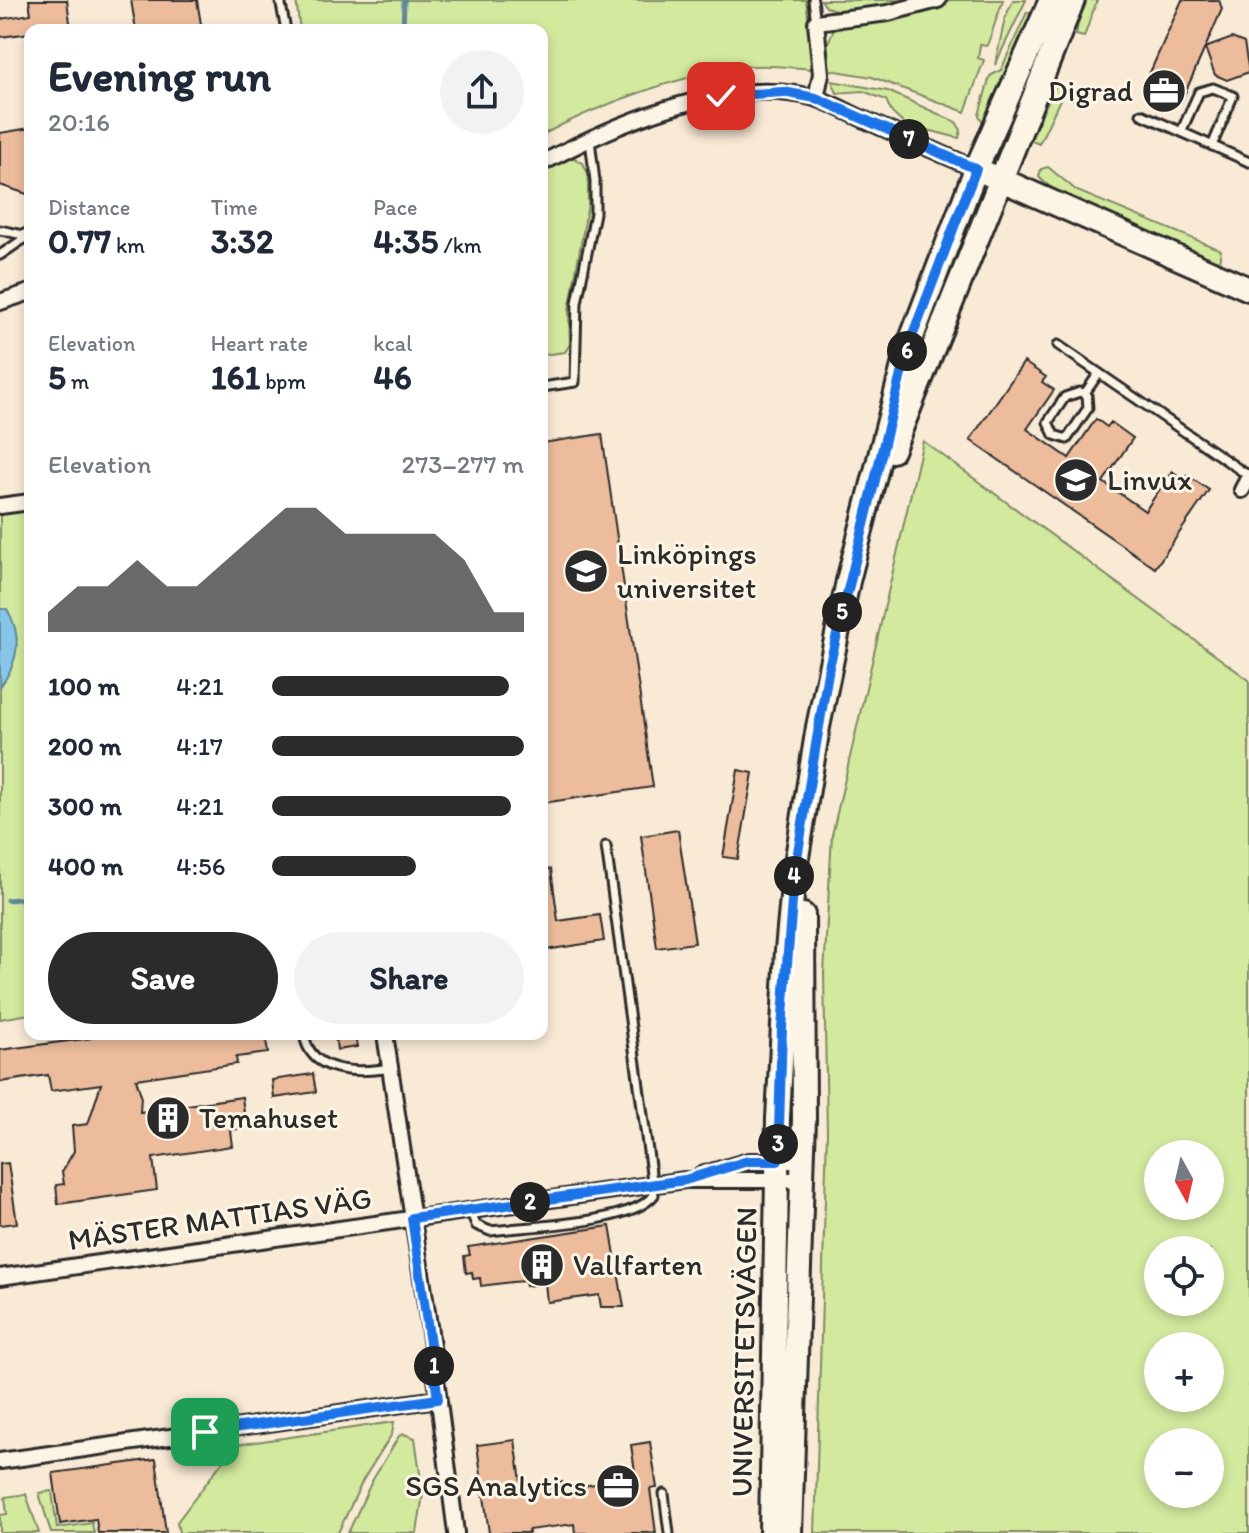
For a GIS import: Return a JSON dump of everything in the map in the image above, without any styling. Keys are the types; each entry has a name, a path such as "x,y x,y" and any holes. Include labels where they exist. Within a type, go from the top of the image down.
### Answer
{"main road":[{"name":"UNIVERSITETSVÄGEN","path":"771,1533 777,1170 787,950 808,790 829,667 907,350 976,169 1051,0"},
{"name":"UNIVERSITETSVÄGEN","path":"865,519 1073,0"},
{"path":"976,169 1249,289"},
{"name":"UNIVERSITETSVÄGEN","path":"790,1533 803,1171 803,924 808,790"}],"street":[{"path":"816,98 821,74 816,22 888,13 938,0"},
{"path":"548,160 589,138 634,120 721,96 783,92 816,98 976,169"},
{"path":"0,302 24,294"},
{"path":"0,506 24,503"},
{"path":"386,1040 456,1533"},
{"name":"MÄSTER MATTIAS VÄG","path":"0,1277 685,1180 748,1161 777,1170 803,1171"},
{"path":"0,1461 438,1399"}],"lane":[{"path":"280,0 285,24"},
{"path":"813,0 816,22"},
{"path":"1181,132 1199,92 1213,88 1233,96 1212,146"},
{"path":"1141,114 1249,162"},
{"path":"548,386 575,382 577,303 595,213 595,181 589,138"},
{"path":"0,230 24,236"},
{"path":"0,255 24,240"},
{"path":"1058,345 1247,484"},
{"path":"1085,393 1088,408 1067,439 1054,435 1048,422 1065,397 1085,393 1099,373"},
{"path":"470,1210 476,1225 490,1231 616,1215 644,1205 654,1195 655,1184 606,846"},
{"path":"305,1040 315,1056 329,1065 355,1072 390,1068"},
{"path":"664,1494 669,1533"}],"green space":[{"path":"296,0 806,0 814,61 811,69 751,66 692,77 613,102 548,132 548,24 299,24"},
{"path":"821,0 914,0 858,12 826,7"},
{"path":"950,0 1003,0 987,46 980,45 978,58 984,60 965,112 872,77 830,70 827,45 834,29 858,22 897,18"},
{"path":"1013,0 1026,0 995,65 1005,18"},
{"path":"1082,0 1097,0 1084,37 1076,35"},
{"path":"1027,12 1030,13 1023,44 985,122 982,121 979,115 990,76 1001,70"},
{"path":"832,81 888,91 956,122 961,130 959,138 904,124 892,113 886,100 863,91 837,93"},
{"path":"1056,85 1065,89 1039,144 1029,140"},
{"path":"572,157 583,163 588,174 588,204 569,311 570,344 565,352 548,354 548,171"},
{"path":"1048,167 1077,191 1221,250 1219,262 1123,225 1073,201 1039,177 1041,169"},
{"path":"923,441 1249,680 1249,1533 815,1533 827,1132 824,973 832,835"},
{"path":"24,511 24,1015 0,1019 0,514"},
{"path":"394,1422 392,1434 363,1480 338,1533 179,1533 177,1522 235,1445"},
{"path":"404,1434 415,1438 423,1494 417,1533 348,1533 372,1481 399,1436"},
{"path":"52,1491 57,1528 92,1523 94,1533 51,1533 39,1493"},
{"path":"26,1494 39,1533 0,1533 0,1515 7,1514 5,1497"}],"water":[{"path":"0,609 7,609 17,639 11,668 0,687"}],"building":[{"path":"29,0 67,0 70,24 24,24 24,34 0,37 0,19 31,14"},
{"path":"131,0 197,0 201,24 135,24"},
{"path":"1182,0 1219,0 1222,9 1181,102 1170,107 1148,97 1144,86"},
{"path":"1232,38 1244,43 1249,72 1227,80 1215,75 1205,48"},
{"path":"24,129 24,193 0,185 0,133"},
{"path":"1024,362 1046,377 1042,382 1054,390 1027,429 1069,458 1096,419 1107,427 1111,422 1133,438 1103,482 1145,511 1172,471 1184,480 1187,475 1209,490 1155,568 970,440"},
{"path":"602,434 653,787 548,802 548,442"},
{"path":"738,770 753,773 738,859 723,857"},
{"path":"678,830 695,943 657,948 641,836"},
{"path":"548,869 551,869 558,921 600,915 604,941 548,950"},
{"name":"Temahuset","path":"76,1040 266,1040 268,1053 236,1057 237,1064 136,1079 141,1095 140,1112 242,1097 246,1128 230,1130 232,1146 153,1158 157,1190 58,1204 56,1185 64,1184 62,1172 74,1151 72,1126 88,1124 101,1084 51,1091 48,1075 0,1082 0,1050"},
{"path":"336,1040 356,1040 357,1047 337,1050"},
{"path":"313,1074 316,1092 274,1098 272,1080"},
{"path":"8,1163 17,1223 0,1225 0,1164"},
{"name":"Vallfarten","path":"610,1226 624,1307 601,1307 599,1295 547,1302 545,1283 526,1286 525,1281 481,1286 480,1278 473,1279 472,1272 466,1273 464,1256 470,1255 468,1247"},
{"name":"SGS Analytics","path":"515,1440 522,1488 562,1482 569,1488 636,1478 631,1445 650,1442 657,1488 650,1489 656,1533 575,1533 574,1524 528,1530 529,1533 489,1533 477,1445"},
{"path":"156,1459 166,1533 98,1533 96,1519 60,1524 53,1473"}],"waterway":[{"path":"403,24 404,0"},
{"path":"7,900 24,899"}],"place":[{"name":"Digrad","path":"1164,91"},
{"name":"Linvux","path":"1076,480"},
{"name":"Linköpings universitet","path":"586,571"},
{"name":"Temahuset","path":"168,1118"},
{"name":"Vallfarten","path":"542,1265"},
{"name":"SGS Analytics","path":"618,1486"}],"route":[{"path":"205,1432 438,1399 412,1218 685,1180 748,1161 778,1161 782,1028 794,876 829,667 907,350 976,169 816,98 783,92 721,96"}]}
